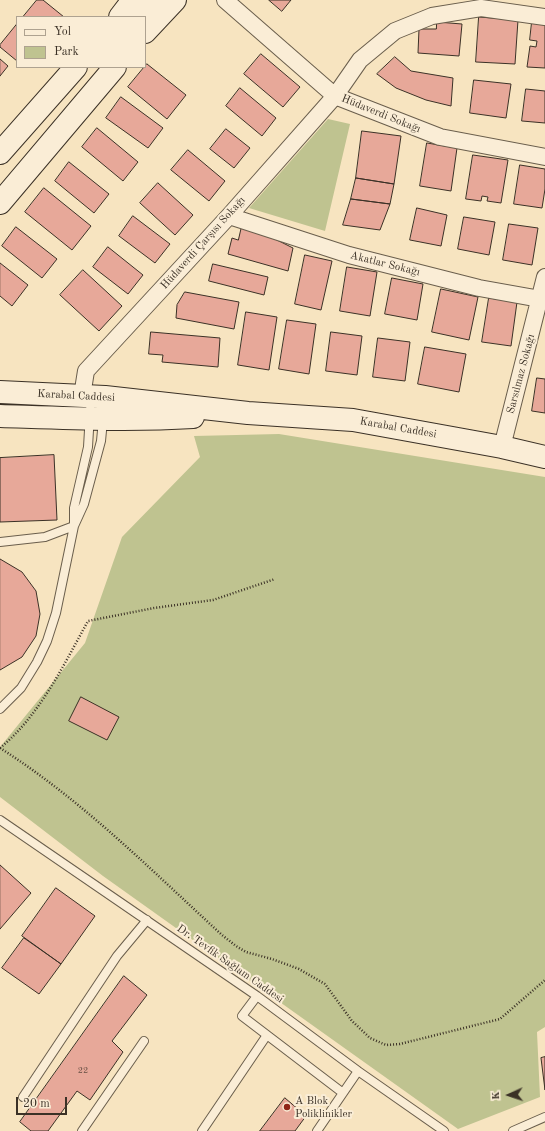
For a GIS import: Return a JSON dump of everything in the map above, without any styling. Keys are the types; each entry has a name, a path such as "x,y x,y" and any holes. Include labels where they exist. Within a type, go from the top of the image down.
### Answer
{"street":[{"path":"131,9 152,0"},
{"path":"146,31 175,0"},
{"name":"Hüdaverdi Sokağı","path":"225,0 335,96 440,137 545,158"},
{"name":"Hüdaverdi Çarşısı Sokağı","path":"86,396 86,371 229,216 335,96 360,60 395,31 432,16 480,8 545,17"},
{"path":"0,153 75,68"},
{"path":"0,203 114,68"},
{"name":"Akatlar Sokağı","path":"229,216 349,255 479,288 543,300"},
{"name":"Sarsılmaz Sokağı","path":"502,446 543,300 545,277"},
{"name":"Karabal Caddesi","path":"0,392 86,396 248,413 353,420 502,446 545,457"},
{"name":"Karabal Caddesi","path":"0,416 152,419 248,413"}],"lane":[{"path":"0,542 45,537 74,526 84,504 102,441 96,419 86,396"},
{"path":"2,706 21,688 37,662 47,641 56,613 74,526 74,508 96,419"},
{"name":"Dr. Tevfik Sağlam Caddesi","path":"0,820 257,996 358,1071 444,1131"},
{"path":"23,1097 117,956 147,920"},
{"path":"257,996 242,1016 343,1093"},
{"path":"202,1131 267,1035"},
{"path":"82,1131 144,1041"},
{"path":"317,1131 358,1071"},
{"path":"513,1131 545,1117"}],"path":[{"path":"275,579 213,600 154,608 88,621 54,681 29,719 0,748 15,757 89,814 236,946 246,952 272,959 299,969 325,984 352,1021 370,1038 386,1045 400,1044 500,1019 545,980"}],"green space":[{"path":"328,119 350,124 325,231 249,208"},
{"path":"279,434 545,477 545,1027 537,1032 540,1097 458,1129 103,876 0,797 0,747 85,643 122,537 200,457 194,436"}],"building":[{"path":"37,0 43,0 63,16 24,16"},
{"path":"269,0 291,0 282,11"},
{"path":"479,17 518,20 515,64 476,62"},
{"path":"437,22 462,24 459,56 418,53 419,29 436,29"},
{"path":"532,22 545,23 545,68 527,67 530,46 536,47 537,41 530,40"},
{"path":"16,25 16,60 0,47"},
{"path":"261,54 300,87 283,107 244,74"},
{"path":"395,57 411,71 453,78 451,106 426,100 396,88 377,74"},
{"path":"0,59 8,66 0,76"},
{"path":"147,64 186,95 167,119 128,87 144,68 146,68"},
{"path":"474,80 511,84 506,118 470,113"},
{"path":"240,88 276,118 262,136 226,106"},
{"path":"526,89 545,91 545,123 522,121"},
{"path":"121,97 163,128 148,148 106,118"},
{"path":"97,128 138,162 123,181 82,147"},
{"path":"226,129 250,148 234,168 210,149"},
{"path":"362,131 401,136 394,184 356,178"},
{"path":"427,143 457,148 451,191 420,186"},
{"path":"188,150 225,181 209,201 171,170"},
{"path":"473,155 508,160 501,203 487,201 488,197 482,196 481,201 466,199"},
{"path":"69,162 109,194 94,213 55,181"},
{"path":"520,165 545,169 545,189 542,208 514,204"},
{"path":"356,178 394,184 390,204 351,199"},
{"path":"158,183 193,215 175,235 140,203"},
{"path":"44,188 91,226 72,250 25,212"},
{"path":"351,199 390,204 380,230 343,225"},
{"path":"417,208 447,215 441,246 410,240"},
{"path":"133,216 170,244 155,263 119,236"},
{"path":"464,217 495,222 489,255 458,249"},
{"path":"509,224 538,228 532,265 503,260"},
{"path":"242,226 293,248 288,271 228,254 232,238 238,240"},
{"path":"16,227 57,259 42,278 2,246"},
{"path":"108,247 143,275 128,294 93,267"},
{"path":"305,255 332,261 321,310 295,304"},
{"path":"0,263 28,285 12,306 0,296"},
{"path":"213,264 268,277 264,295 209,281"},
{"path":"347,267 377,272 370,316 340,311"},
{"path":"83,270 122,306 99,331 60,295"},
{"path":"392,278 423,284 417,320 385,314"},
{"path":"441,289 478,297 469,340 432,332"},
{"path":"185,292 239,302 234,329 176,318 177,305"},
{"path":"489,298 517,302 511,346 482,342"},
{"path":"246,312 277,317 269,370 238,365"},
{"path":"287,320 316,324 309,374 279,369"},
{"path":"151,332 220,338 218,367 162,362 163,355 149,354"},
{"path":"331,332 362,336 357,375 326,371"},
{"path":"378,338 410,342 405,381 373,377"},
{"path":"425,347 466,354 459,392 418,384"},
{"path":"537,378 545,379 545,413 532,411"},
{"path":"54,455 57,520 0,522 0,458"},
{"path":"0,559 22,572 36,591 40,614 36,636 22,657 0,670"},
{"path":"81,697 119,717 107,740 69,721"},
{"path":"0,865 31,893 0,929"},
{"path":"56,888 95,916 61,964 22,936"},
{"path":"24,938 61,964 39,994 2,968"},
{"path":"124,976 147,995 112,1041 123,1052 90,1100 77,1091 48,1131 31,1131 20,1122"},
{"path":"545,1057 545,1090 541,1058"},
{"name":"A Blok Poliklinikler","path":"285,1098 306,1116 295,1131 260,1131"}],"place":[{"name":"A Blok Poliklinikler","path":"287,1107"}]}
